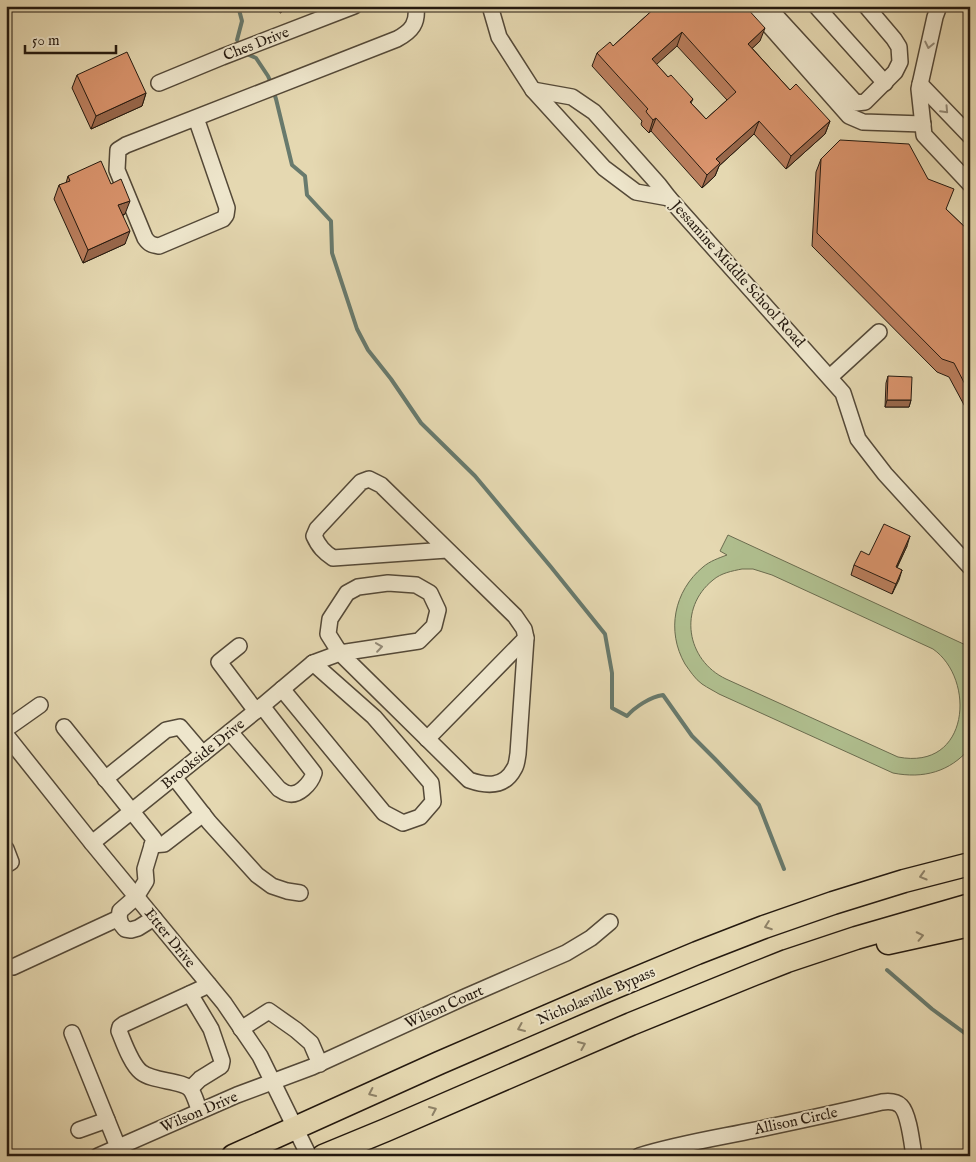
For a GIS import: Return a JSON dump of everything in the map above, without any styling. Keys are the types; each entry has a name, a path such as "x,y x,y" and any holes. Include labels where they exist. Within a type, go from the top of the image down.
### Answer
{"highway":[{"name":"Nicholasville Bypass","path":"233,1156 375,1091 601,993 764,927 860,895 970,864"},
{"path":"323,1156 754,974 821,949 970,905"},
{"path":"704,994 769,974 903,939 970,925"}],"street":[{"name":"Ches Drive","path":"159,83 354,6"},
{"path":"196,118 227,208 226,215 223,219 159,246 152,245 144,238 117,170 118,150 126,145 404,36 413,26 417,16 416,6"},
{"name":"Jessamine Middle School Road","path":"490,6 499,37 534,90 604,168 636,192 669,198 844,393 858,439 885,474 970,567"},
{"path":"752,6 849,116 863,122 923,124"},
{"path":"767,6 856,103 865,102 890,77 900,62 899,47 894,38 866,6"},
{"path":"816,6 890,77"},
{"path":"939,6 919,89 924,135 970,184"},
{"path":"920,84 970,136"},
{"path":"534,90 572,97 594,112 659,184 669,198"},
{"path":"830,377 879,332"},
{"path":"340,653 469,780 482,785 495,784 506,780 515,769 518,754 526,638 524,629 515,616 382,485 369,479 361,482 317,529 314,536 318,546 333,558 447,550"},
{"name":"Brookside Drive","path":"92,843 259,709 313,663 340,653 419,641 434,626 438,610 430,592 416,585 388,583 358,587 347,593 330,619 328,634 340,653"},
{"path":"427,739 526,638"},
{"path":"230,732 278,788 286,793 294,794 312,780 314,773 219,662 239,646"},
{"path":"282,689 384,813 403,823 420,817 433,802 431,783 374,717 313,663"},
{"path":"6,729 40,705"},
{"path":"105,779 166,730 180,726 203,754"},
{"path":"64,727 154,839 145,869 146,881 136,897 120,911 119,918 125,929 131,930 154,918"},
{"name":"Etter Drive","path":"6,735 224,1003 260,1056 309,1156"},
{"path":"174,777 203,814 257,875 272,886 300,893"},
{"path":"152,844 164,844 203,814"},
{"path":"6,849 11,862 6,865"},
{"path":"13,967 119,918"},
{"name":"Wilson Court","path":"272,1082 320,1064 566,953 591,938 610,922"},
{"path":"200,1112 190,1089 183,1084 150,1077 140,1072 119,1031 120,1027 124,1024 209,985"},
{"path":"190,994 211,1029 222,1061 221,1066 200,1079 190,1089"},
{"path":"241,1028 269,1011 311,1043 320,1064"},
{"path":"72,1033 118,1147"},
{"name":"Wilson Drive","path":"98,1156 272,1082"},
{"name":"Allison Circle","path":"640,1156 683,1144 882,1102 896,1103 904,1111 909,1126 914,1156"},
{"path":"79,1130 107,1120"}],"green space":[{"path":"728,535 970,647 970,748 954,763 935,772 915,775 893,773 719,694 702,684 685,664 679,651 675,625 676,612 685,588 693,577 709,563 727,555 720,551","holes":["742,569 753,569 772,575 933,649 947,663 956,680 960,700 959,720 952,737 940,750 922,758 898,757 726,679 713,670 702,659 695,647 691,633 691,619 695,605 702,592 716,578"]}],"building":[{"path":"657,6 745,6 765,28 748,44 790,90 796,84 830,121 791,156 759,121 716,159 720,163 707,175 656,118 653,120 646,111 648,109 597,53 610,42 613,46","holes":["682,32 736,92 706,119 690,102 693,99 671,75 668,77 652,59"]},
{"path":"127,52 146,93 96,116 77,75"},
{"path":"840,140 909,144 928,179 954,189 946,209 970,232 970,394 954,363 942,359 817,233 821,159"},
{"path":"101,161 111,184 121,179 130,201 118,205 130,231 88,250 59,185 70,181 68,176"},
{"path":"888,376 912,377 911,400 887,400"},
{"path":"884,524 910,536 896,567 902,570 896,584 854,565 861,551 869,555"}],"waterway":[{"path":"237,40 242,21 238,6"},
{"path":"249,55 256,58 271,83"},
{"path":"273,90 292,165 305,176 307,195 331,221 332,253 357,329 368,350 391,379 421,423 475,476 605,634 612,673 612,708 627,716 643,703 663,695 692,736 759,805 784,869"},
{"path":"887,970 932,1009 970,1037"}]}
